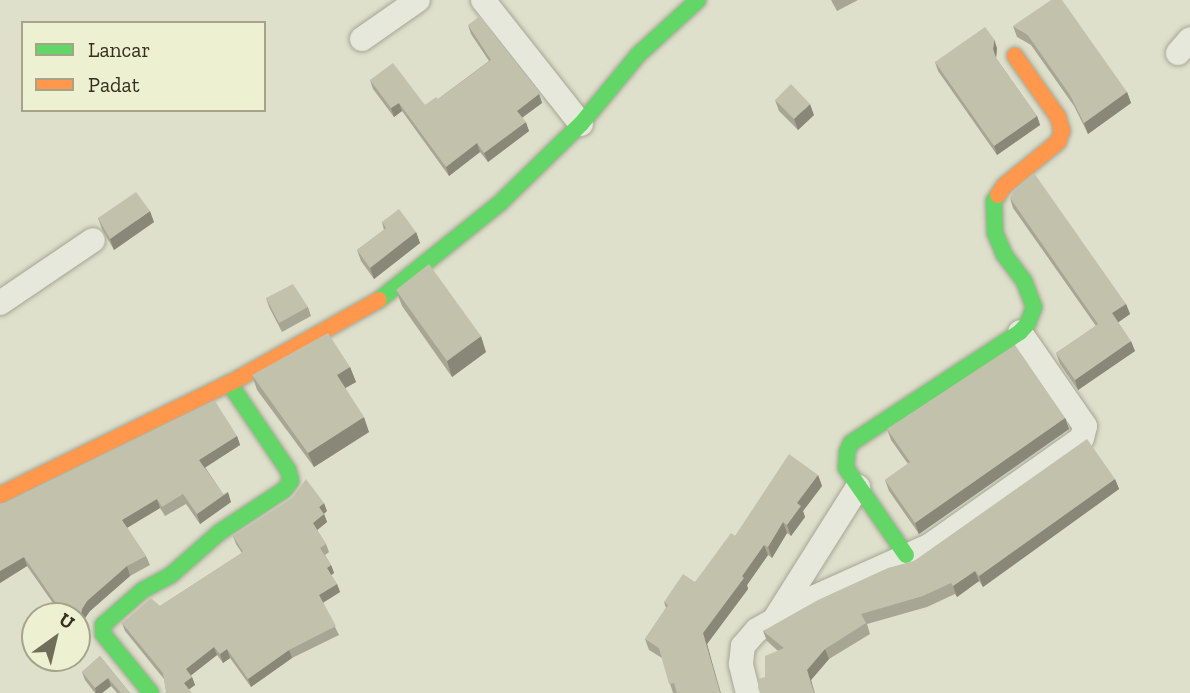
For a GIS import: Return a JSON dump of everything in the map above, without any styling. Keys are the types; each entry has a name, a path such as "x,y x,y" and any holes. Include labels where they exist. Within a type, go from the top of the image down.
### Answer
{"street":[{"path":"362,39 418,0"},
{"path":"483,0 581,124"},
{"path":"0,495 229,383 378,301 500,203 581,124 638,55 698,0"},
{"path":"906,555 846,468 851,443 1020,332 1028,323 1034,307 1024,281 1004,254 995,233 994,201 1004,186 1058,142 1062,131 1058,117 1015,56"},
{"path":"0,303 93,240"},
{"path":"748,693 741,664 743,646 757,630 815,597 929,546 1085,433 1085,426 1020,332"},
{"path":"151,693 103,634 103,625 143,590 171,575 220,532 284,490 291,481 288,470 229,383"},
{"path":"774,620 858,487"}],"building":[{"path":"1051,0 1062,0 1127,92 1084,123 1070,95 1027,34 1013,26"},
{"path":"480,16 539,94 517,111 526,122 484,153 477,143 446,167 399,103 391,108 370,80 393,63 425,105 436,97 438,99 491,60 468,25"},
{"path":"985,27 994,39 996,58 1037,116 994,146 935,62"},
{"path":"791,84 810,104 794,119 775,100"},
{"path":"1034,173 1126,304 1112,313 1131,341 1075,380 1056,353 1098,324 1010,198 1015,189"},
{"path":"136,192 150,211 110,239 98,218"},
{"path":"399,209 416,232 370,268 357,250 386,228 382,222"},
{"path":"429,264 481,336 447,361 396,290"},
{"path":"293,284 308,307 279,323 266,298"},
{"path":"328,333 350,367 337,375 364,417 308,453 252,375"},
{"path":"1015,345 1065,418 915,523 885,480 910,462 887,429"},
{"path":"215,401 237,436 199,460 223,494 228,492 197,514 183,494 162,507 157,499 122,520 146,556 127,566 86,602 55,602 24,557 0,571 0,504"},
{"path":"1087,439 1115,479 979,576 975,571 953,586 951,583 923,596 861,614 866,623 825,649 807,670 814,693 760,693 759,679 765,677 765,656 784,648 763,631 818,600 888,568 914,561"},
{"path":"789,454 818,475 797,503 801,506 787,525 783,522 768,547 764,545 742,576 744,578 703,633 720,693 677,693 674,683 669,684 659,648 645,639 668,605 664,602 683,574 695,582 731,533 735,536"},
{"path":"306,479 324,503 319,507 324,514 313,523 326,544 320,548 331,565 327,568 337,584 319,595 336,626 289,650 248,679 227,649 220,654 214,647 186,669 192,677 184,683 192,693 165,693 163,673 122,623 151,598 160,606 243,552 233,536 292,498"},
{"path":"100,656 130,693 121,693 108,678 95,688 82,672 91,672 91,664"}],"traffic: fast":[{"path":"379,300 500,203 581,124 638,55 698,0"},
{"path":"906,555 846,468 847,452 851,443 1020,332 1028,323 1034,307 1024,281 1004,254 995,233 994,201 998,195"},
{"path":"151,693 103,634 103,625 143,590 171,575 220,532 284,490 291,481 288,470 229,383"}],"traffic: slow":[{"path":"998,195 1004,186 1058,142 1062,131 1058,117 1015,56"},
{"path":"0,495 232,382 379,300"}]}
